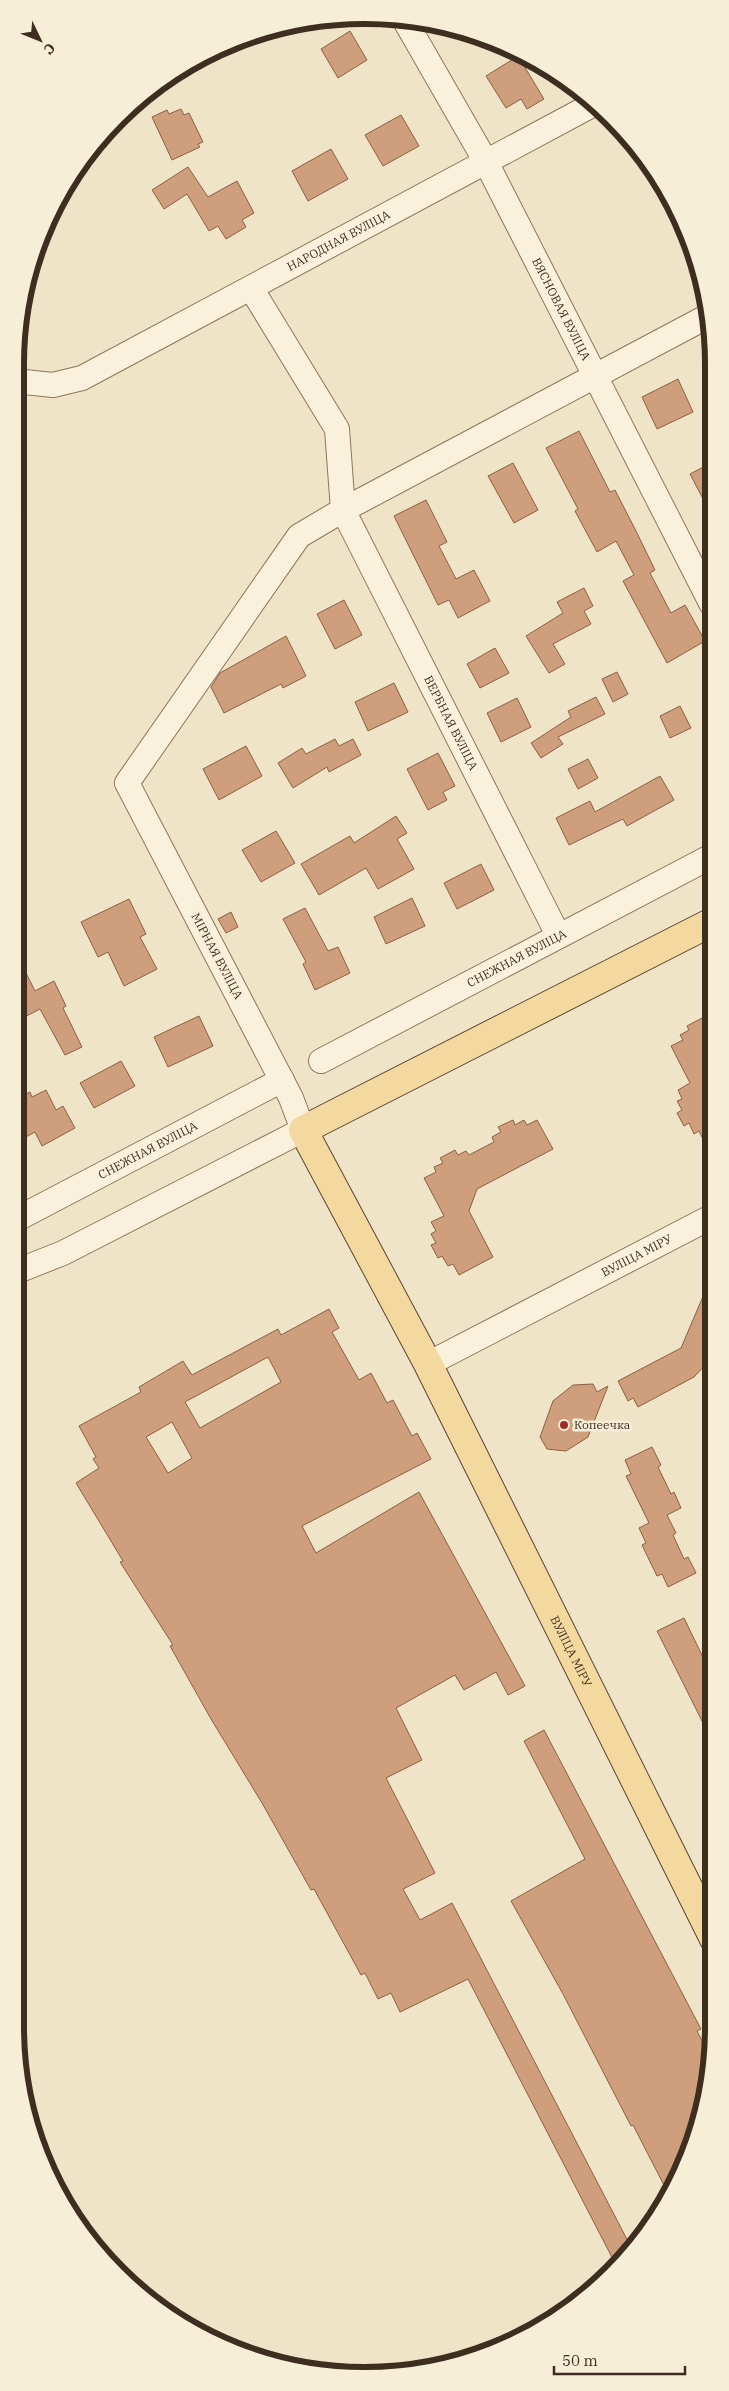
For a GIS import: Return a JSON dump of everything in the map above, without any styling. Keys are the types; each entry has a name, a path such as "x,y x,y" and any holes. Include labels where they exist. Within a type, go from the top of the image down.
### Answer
{"main road":[{"path":"303,1130 705,926"},
{"name":"ВУЛІЦА МІРУ","path":"303,1130 428,1364 705,1921"}],"street":[{"name":"ВЯСНОВАЯ ВУЛІЦА","path":"409,27 486,162 705,589"},
{"name":"НАРОДНАЯ ВУЛІЦА","path":"24,382 53,385 82,378 588,107"},
{"path":"250,288 337,429 343,510 702,319"},
{"name":"МІРНАЯ ВУЛІЦА","path":"303,1130 292,1098 127,783 299,536 343,510"},
{"name":"ВЕРБНАЯ ВУЛІЦА","path":"343,510 558,935"},
{"name":"СНЕЖНАЯ ВУЛІЦА","path":"321,1061 705,860"},
{"name":"СНЕЖНАЯ ВУЛІЦА","path":"24,1215 282,1080"},
{"path":"24,1268 63,1253 303,1130"},
{"name":"ВУЛІЦА МІРУ","path":"428,1364 705,1220"}],"building":[{"path":"350,31 367,60 338,78 321,49"},
{"path":"514,59 522,62 544,99 527,109 521,99 506,108 486,76"},
{"path":"181,109 184,115 189,113 203,142 198,144 200,147 172,160 152,117 167,110 169,114"},
{"path":"401,115 419,146 383,166 365,135"},
{"path":"331,149 348,179 308,201 292,171"},
{"path":"188,167 208,197 237,181 254,213 242,220 246,227 226,239 218,226 209,231 187,194 164,209 152,190"},
{"path":"678,379 693,412 657,429 642,397"},
{"path":"579,431 610,492 615,490 636,531 655,570 650,573 671,613 685,605 705,641 667,663 623,581 634,575 616,541 597,552 575,511 578,509 546,448"},
{"path":"513,463 538,510 514,523 488,476"},
{"path":"705,466 705,503 690,474"},
{"path":"426,500 447,542 439,546 456,579 474,570 490,601 458,618 449,600 438,605 394,516"},
{"path":"584,588 593,606 584,611 591,624 553,644 565,664 549,673 526,636 563,613 557,602"},
{"path":"344,600 362,635 335,649 317,614"},
{"path":"286,636 306,676 283,688 281,684 224,713 211,687 220,673"},
{"path":"495,648 509,673 480,688 467,664"},
{"path":"617,672 628,694 613,702 602,679"},
{"path":"394,683 408,712 368,731 355,702"},
{"path":"596,697 605,714 558,737 563,744 541,758 531,743 571,717 568,711"},
{"path":"517,698 531,727 501,742 487,713"},
{"path":"680,706 691,728 670,738 660,716"},
{"path":"335,739 339,746 353,739 361,755 329,772 327,767 293,788 278,763 302,748 306,754"},
{"path":"246,746 262,776 219,800 203,769"},
{"path":"438,753 455,786 443,792 447,800 428,810 407,769"},
{"path":"588,759 598,778 578,789 568,769"},
{"path":"660,776 674,800 627,826 623,819 569,845 556,818 590,801 595,812"},
{"path":"396,816 407,833 397,839 414,869 378,889 366,868 319,895 301,864 350,836 354,843"},
{"path":"276,831 295,863 261,882 242,850"},
{"path":"481,864 494,890 457,909 444,883"},
{"path":"412,898 425,926 386,944 374,917"},
{"path":"129,899 146,934 140,937 157,969 124,986 108,952 98,957 81,922"},
{"path":"305,908 328,951 338,947 350,973 315,990 303,964 306,962 283,919"},
{"path":"231,912 238,927 226,933 218,919"},
{"path":"24,969 35,991 54,981 66,1006 63,1008 82,1047 65,1055 40,1009 24,1017"},
{"path":"199,1016 213,1046 168,1067 154,1037"},
{"path":"702,1018 705,1022 705,1143 699,1131 694,1134 689,1123 684,1126 677,1113 682,1110 677,1101 682,1099 678,1090 690,1083 671,1046 683,1040 680,1035 689,1030 687,1026"},
{"path":"121,1061 135,1086 94,1108 80,1083"},
{"path":"46,1090 56,1110 63,1106 75,1128 42,1146 35,1132 24,1138 24,1095 30,1092 32,1097"},
{"path":"513,1120 515,1125 524,1120 527,1125 537,1120 553,1149 477,1189 469,1211 493,1257 459,1275 453,1264 448,1266 442,1256 438,1258 431,1245 436,1243 431,1234 436,1231 431,1222 444,1216 424,1178 436,1172 434,1167 443,1163 440,1158 455,1150 458,1155 466,1151 469,1155 494,1142 492,1137 501,1132 498,1127"},
{"path":"705,1292 705,1365 694,1377 638,1407 633,1398 628,1401 618,1381 681,1348"},
{"path":"329,1309 339,1328 332,1332 359,1380 371,1373 387,1403 393,1400 412,1436 417,1433 431,1459 302,1526 316,1553 419,1492 525,1686 508,1695 496,1672 464,1690 455,1675 396,1708 422,1760 386,1778 435,1873 403,1889 420,1920 452,1903 628,2242 613,2259 468,1979 400,2012 391,1993 378,1999 365,1973 361,1975 314,1889 311,1890 262,1803 211,1719 170,1646 173,1645 120,1562 123,1561 76,1483 99,1468 93,1459 96,1457 79,1426 141,1392 139,1387 183,1361 192,1375 278,1329 281,1335","holes":["268,1357 281,1382 200,1428 185,1402","172,1422 192,1458 168,1473 146,1437"]},
{"path":"593,1384 597,1392 608,1386 588,1437 566,1451 547,1449 540,1437 553,1401 573,1385"},
{"path":"652,1447 661,1465 658,1467 671,1494 674,1492 681,1508 667,1515 676,1533 673,1535 684,1559 688,1557 696,1573 668,1587 662,1574 657,1576 642,1545 646,1543 639,1528 649,1523 626,1476 631,1474 625,1460"},
{"path":"684,1618 705,1661 705,1727 657,1631"},
{"path":"544,1730 701,2029 697,2031 705,2049 694,2115 679,2157 665,2187 563,1994 511,1901 585,1859 524,1741"}],"place":[{"name":"Копеечка","path":"564,1425"}]}
